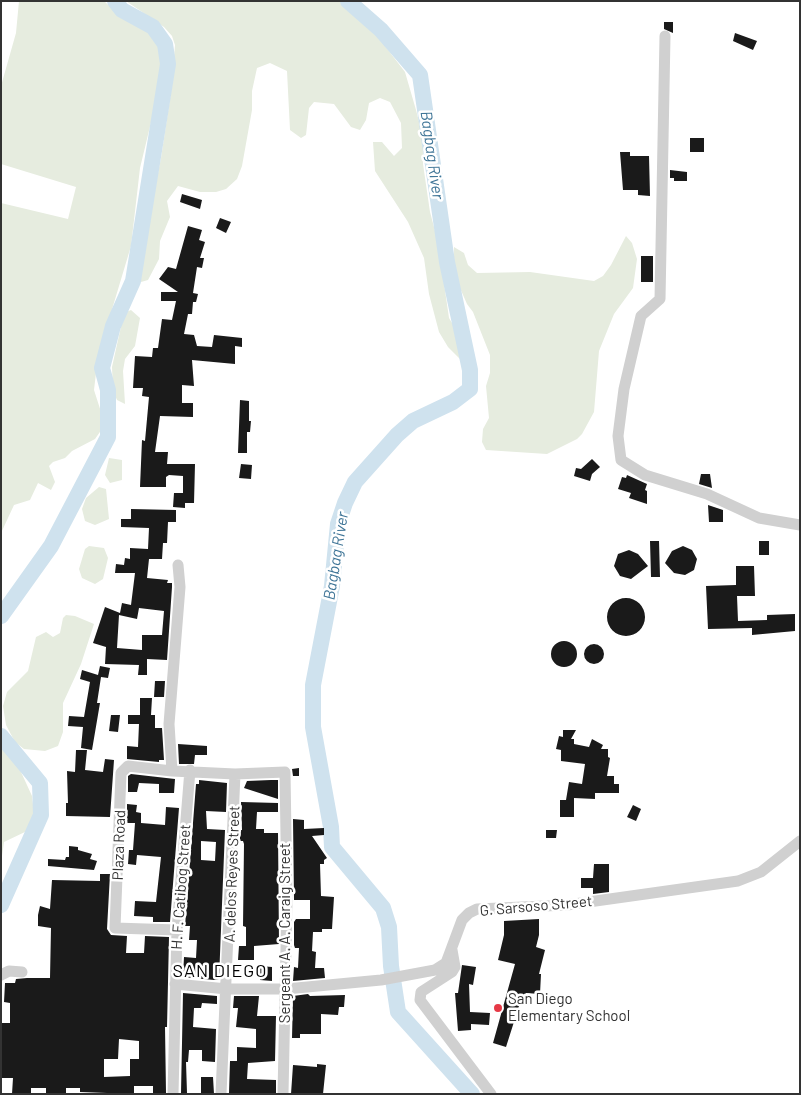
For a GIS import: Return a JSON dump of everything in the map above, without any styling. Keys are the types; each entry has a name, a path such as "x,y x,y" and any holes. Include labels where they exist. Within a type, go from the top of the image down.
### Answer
{"street":[{"path":"665,36 660,299 641,316 624,389 618,436 621,460 645,475 707,494 759,518 800,524"},
{"path":"172,771 169,724 180,587 178,565"},
{"name":"Plaza Road","path":"177,930 115,928 121,772 128,766 172,771 190,770 235,774 285,772"},
{"name":"H. F. Catibog Street","path":"172,1094 177,930 190,770"},
{"name":"Sergeant A. A. Caraig Street","path":"283,1094 286,989 285,772"},
{"name":"A. delos Reyes Street","path":"221,1094 235,774"},
{"name":"G. Sarsoso Street","path":"175,984 227,989 286,989 381,980 435,970 446,963 462,920 469,912 477,909 567,905 738,881 761,872 800,841"},
{"path":"452,950 454,967 452,972 422,992 420,1000 491,1094"},
{"path":"1,975 9,971 22,972"}],"shaded area":[{"path":"19,1 104,1 119,15 153,35 161,50 160,85 140,168 131,246 98,356 94,390 102,415 102,429 95,439 49,466 55,482 51,490 38,483 30,500 14,505 1,533 1,203 68,219 76,187 1,164 1,86 16,33"},
{"path":"126,1 344,1 359,12 405,72 423,137 423,164 430,212 438,242 449,318 468,349 461,360 448,347 439,332 429,294 424,258 408,222 375,171 373,142 382,142 394,156 402,148 401,123 390,102 380,98 369,103 366,120 360,130 351,127 334,104 314,102 309,108 306,135 301,138 290,130 287,71 270,63 257,68 242,166 237,179 226,189 216,192 200,192 178,186 167,201 170,217 160,241 159,259 148,280 141,282 138,274 161,158 171,92 175,45 172,36 164,27"},
{"path":"626,236 632,243 637,259 633,288 614,314 599,351 594,412 582,434 577,439 547,454 486,450 482,442 483,429 489,418 486,386 490,373 490,355 473,312 467,304 456,279 454,247 464,253 468,265 477,273 530,272 594,281 603,276 611,265"},
{"path":"131,310 140,318 135,346 125,359 123,371 125,404 117,400 113,391 112,367 124,313"},
{"path":"109,458 122,460 122,480 110,483 105,475"},
{"path":"99,487 106,489 109,519 95,525 85,521 82,509 86,498"},
{"path":"89,546 104,548 108,558 103,579 95,584 82,578 79,569 85,549"},
{"path":"66,615 75,616 94,624 81,664 63,703 63,732 58,746 45,751 24,749 15,742 6,725 3,706 7,692 28,671 36,637 46,632 53,637 60,633 63,618"},
{"path":"1,745 21,772 32,796 34,813 27,831 4,842 1,863"}],"building":[{"path":"664,22 673,22 673,33 664,29"},
{"path":"735,33 757,41 753,50 733,41"},
{"path":"690,138 704,138 704,152 690,152"},
{"path":"620,152 630,152 630,156 649,156 650,196 638,195 638,190 623,190"},
{"path":"670,170 687,172 687,181 674,181 674,178 670,178"},
{"path":"182,194 202,200 200,209 180,202"},
{"path":"220,218 231,222 226,233 216,228"},
{"path":"188,226 202,230 199,240 205,242 200,258 204,258 202,268 197,267 193,293 198,294 196,302 193,302 192,314 188,314 184,334 194,335 197,346 212,347 214,335 242,338 242,347 235,346 235,364 192,360 194,386 182,385 182,403 193,403 193,417 160,416 155,452 168,452 167,464 195,464 194,503 185,503 185,508 173,507 174,493 183,493 183,476 169,475 166,477 166,487 140,487 142,440 145,441 149,397 142,396 143,388 133,388 135,356 152,357 153,348 158,348 162,319 172,320 176,301 161,301 161,292 178,292 159,279 168,267 176,269"},
{"path":"641,256 653,256 653,282 641,282"},
{"path":"240,400 249,401 249,421 251,421 250,432 247,432 247,453 238,453"},
{"path":"592,459 600,467 592,474 590,481 574,476 576,468 581,469"},
{"path":"241,464 252,465 251,479 239,478"},
{"path":"701,474 710,474 712,488 699,484"},
{"path":"627,475 647,484 645,490 647,491 647,504 629,498 631,493 618,489 622,477 626,478"},
{"path":"708,505 723,510 723,522 709,522"},
{"path":"131,509 176,510 176,522 168,522 167,543 163,543 162,559 149,559 147,578 168,580 167,583 172,583 172,587 167,660 147,659 147,675 138,675 139,665 105,664 106,647 93,643 105,607 120,613 122,603 131,605 135,573 115,573 116,564 124,565 125,558 130,559 130,548 148,549 149,528 121,527 121,519 131,519","holes":["139,608 164,611 162,635 142,635 142,650 117,648 119,615 137,619"]},
{"path":"650,541 659,541 660,577 651,577"},
{"path":"759,541 769,541 769,555 759,555"},
{"path":"683,546 692,550 697,559 694,570 685,575 674,573 665,563 672,551"},
{"path":"629,550 638,554 648,566 631,579 620,576 614,566 618,554"},
{"path":"736,566 754,566 755,596 737,596 738,621 767,620 767,615 795,614 795,631 752,635 752,628 708,629 706,586 736,585"},
{"path":"626,598 640,603 645,617 640,631 626,636 612,631 607,617 612,603"},
{"path":"564,641 573,645 577,654 573,663 564,667 555,663 551,654 555,645"},
{"path":"594,644 601,647 604,654 601,661 594,664 587,661 584,654 587,647"},
{"path":"100,666 110,668 108,678 101,677 97,703 100,703 92,750 81,748 83,727 68,726 69,716 84,717 90,682 80,679 82,670 98,675"},
{"path":"155,681 165,681 164,697 154,697"},
{"path":"140,698 152,698 151,715 155,715 155,728 162,728 164,760 159,760 159,762 127,759 127,746 138,747 139,724 128,724 128,715 140,715"},
{"path":"111,715 120,715 118,732 109,731"},
{"path":"563,730 576,730 571,739 574,739 574,744 589,747 592,739 603,745 601,749 608,749 608,757 610,758 607,776 614,776 614,784 619,784 619,793 595,793 595,799 574,798 574,817 560,817 560,800 566,800 569,782 582,784 585,764 561,761 561,750 556,749 559,736 563,737"},
{"path":"178,744 207,746 207,755 195,755 194,764 179,764"},
{"path":"76,750 87,750 85,770 103,772 105,759 114,760 110,817 66,816 66,803 68,803 67,771 75,772"},
{"path":"299,768 299,776 293,776 292,769"},
{"path":"131,774 175,779 174,793 159,793 159,784 139,783 137,792 128,792 128,776"},
{"path":"199,780 227,783 226,812 206,811 207,829 225,830 219,979 214,980 183,977 184,957 196,958 197,940 189,940 190,926 185,926 196,784 199,784","holes":["201,841 216,842 215,861 201,860"]},
{"path":"278,780 278,799 244,788 247,781"},
{"path":"241,802 278,803 278,812 257,812 256,829 264,829 264,833 278,833 279,944 254,946 254,960 238,960 239,946 246,946 246,927 243,926 244,844 243,841 240,841 240,830 242,830"},
{"path":"127,804 137,805 136,812 141,813 141,823 165,825 166,807 179,808 170,922 153,922 153,917 134,916 135,901 156,902 161,857 137,855 136,865 128,864 129,850 133,850 135,823 127,823"},
{"path":"633,805 641,809 636,821 627,817"},
{"path":"293,819 304,820 304,829 324,828 324,835 312,836 327,858 324,860 324,864 320,864 321,896 334,897 332,929 322,929 322,932 313,932 312,951 316,952 315,968 324,968 325,978 293,981 294,967 298,968 299,948 295,948 294,945 294,922 296,919 310,919 310,900 294,900"},
{"path":"546,830 557,830 556,838 546,838"},
{"path":"69,846 78,847 78,850 92,854 90,859 97,861 94,870 48,866 48,859 65,860 66,857 69,857"},
{"path":"594,864 609,864 609,892 593,894 593,888 581,888 581,878 593,878"},
{"path":"100,874 110,874 107,929 111,935 127,936 126,953 144,953 145,936 169,937 167,1027 165,1027 166,1093 153,1094 153,1086 134,1086 134,1094 80,1092 80,1088 66,1088 66,1094 46,1094 46,1088 31,1088 31,1094 12,1094 13,1078 1,1078 1,1023 10,1023 10,1003 4,1002 5,983 15,983 16,979 50,978 51,928 38,926 38,915 40,906 50,909 52,880 100,881","holes":["119,1039 139,1041 139,1059 130,1059 130,1076 104,1077 104,1059 118,1059"]},
{"path":"539,919 539,935 536,947 545,950 539,974 541,974 540,994 526,993 523,1004 520,1003 506,1047 493,1043 515,964 498,960 504,935 504,921"},
{"path":"462,965 476,967 473,985 469,984 470,1012 490,1013 489,1025 471,1024 471,1030 458,1031 455,993 458,993"},
{"path":"260,966 272,967 272,981 260,980"},
{"path":"183,993 217,996 217,1004 202,1003 201,1008 194,1008 193,1027 216,1029 215,1062 202,1061 202,1050 189,1050 188,1062 186,1062 187,1093 181,1093"},
{"path":"308,994 310,996 345,995 344,1007 339,1007 338,1015 321,1014 321,1034 300,1034 300,1038 292,1038 293,996"},
{"path":"234,996 259,996 257,1016 276,1016 275,1061 248,1063 247,1079 276,1080 276,1094 229,1093 230,1061 237,1061 237,1047 256,1048 256,1029 236,1027 238,1008 233,1008"},
{"path":"317,1064 326,1065 323,1094 291,1094 293,1065 317,1067"},
{"path":"201,1077 213,1077 214,1094 201,1094"}],"waterway":[{"path":"1,616 51,546 108,437 108,390 102,368 113,326 133,281 168,64 165,44 153,27 122,10 115,1"},
{"name":"Bagbag River","path":"348,1 381,30 420,75 447,262 470,370 470,389 453,402 413,421 397,435 355,482 345,503 338,524 332,586 313,685 313,727 331,827 332,847 383,908 389,927 391,966 398,1012 472,1094"},
{"path":"1,736 40,783 41,815 1,905"}],"place":[{"name":"San Diego Elementary School","path":"498,1008"}],"district":[{"name":"SAN DIEGO","path":"220,971"}]}
